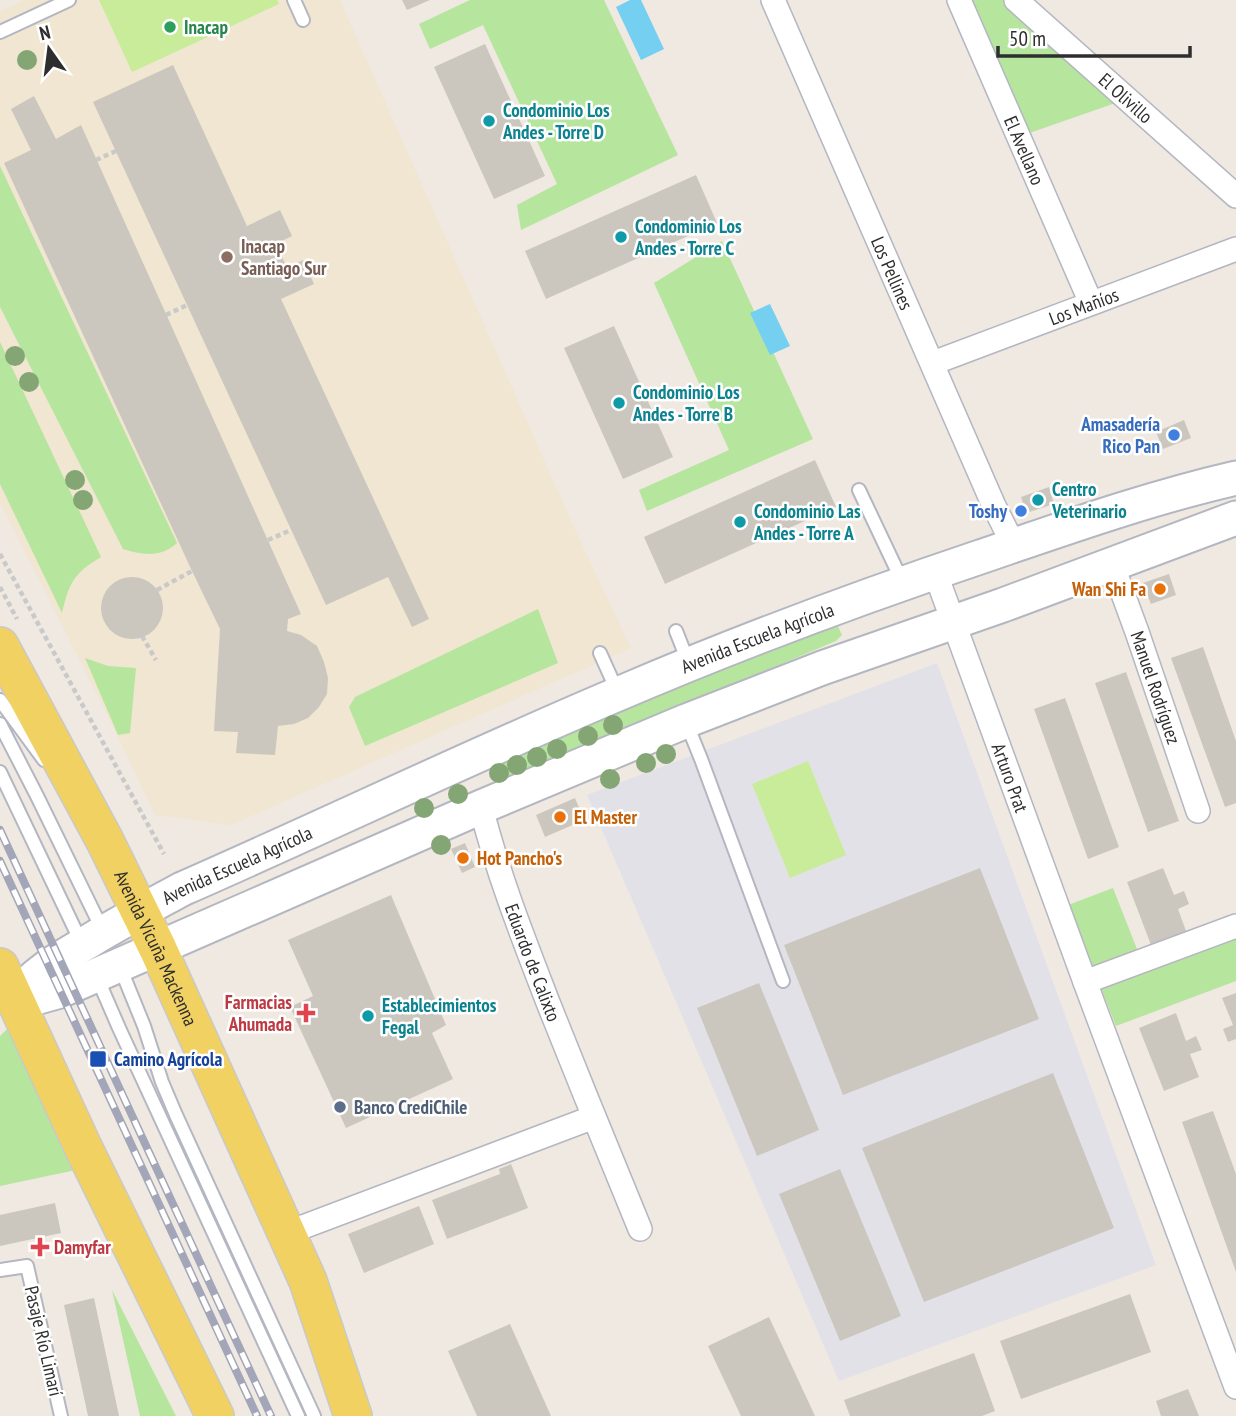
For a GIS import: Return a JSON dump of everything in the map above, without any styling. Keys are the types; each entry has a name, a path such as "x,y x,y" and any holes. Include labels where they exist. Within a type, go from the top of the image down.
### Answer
{"main road":[{"name":"Avenida Escuela Agrícola","path":"7,983 28,1000 47,996 100,955 139,912 182,889 477,756 690,664 1014,545 1148,501 1236,478"},
{"name":"Avenida Escuela Agrícola","path":"100,955 158,949 481,807 686,721 822,667 953,623 1236,518"},
{"path":"822,667 839,651 848,636 846,615 837,608"},
{"name":"Avenida Vicuña Mackenna","path":"0,646 106,841 158,949 308,1282 353,1416"},
{"path":"477,756 481,807"},
{"path":"7,983 83,1147 215,1416"}],"street":[{"name":"Los Pellines","path":"773,0 994,506 1014,545"},
{"name":"El Avellano","path":"959,0 1091,303"},
{"name":"El Olivillo","path":"1016,0 1236,196"},
{"name":"Los Mañíos","path":"933,363 1236,249"},
{"name":"Manuel Rodríguez","path":"1112,564 1198,811"},
{"name":"Arturo Prat","path":"935,572 1085,982 1234,1374"},
{"name":"Eduardo de Calixto","path":"481,807 510,904 640,1228"},
{"path":"1085,982 1236,926"},
{"path":"287,1233 594,1117"}],"lane":[{"path":"0,32 69,0"},
{"path":"294,0 303,20"},
{"path":"859,490 904,584"},
{"path":"676,632 690,664"},
{"path":"600,653 619,694"},
{"path":"0,700 106,841"},
{"path":"686,721 783,981"},
{"path":"0,724 37,796 100,955 119,1028 298,1416"},
{"path":"0,772 100,955 145,1026 162,1082 176,1115 314,1416"},
{"name":"Pasaje Río Limarí","path":"0,1270 27,1266 61,1416"}],"path":[{"path":"96,160 116,151"},
{"path":"166,315 187,305"},
{"path":"268,540 291,530"},
{"path":"0,554 164,854"},
{"path":"157,590 192,571"},
{"path":"142,636 156,660"}],"shaded area":[{"name":"Inacap Santiago Sur","path":"25,0 340,0 577,534 631,648 231,825 155,815 0,503 0,11"},
{"path":"937,663 1156,1265 839,1381 587,795"}],"green space":[{"name":"Inacap","path":"99,0 277,0 279,4 132,72"},
{"path":"470,0 604,0 678,155 521,230 517,205 557,184 483,25 430,49 419,24"},
{"path":"959,0 1016,0 1127,99 1018,137"},
{"path":"0,166 177,543 171,548 144,554 123,549 0,307"},
{"path":"722,241 813,439 647,511 639,490 729,450 654,283"},
{"path":"0,342 101,557 74,580 62,613 0,484"},
{"path":"538,609 558,663 365,746 349,707 355,697"},
{"path":"837,624 842,635 836,641 508,780 501,778 498,767 500,760"},
{"path":"85,658 108,666 136,668 130,733 118,735"},
{"path":"808,761 846,855 790,878 752,784"},
{"path":"1113,888 1146,972 1236,939 1236,981 1116,1026 1068,905"},
{"path":"13,1023 76,1170 0,1186 0,1036"},
{"path":"112,1290 176,1416 140,1416"}],"water":[{"path":"630,0 641,0 664,49 641,60 616,7"},
{"path":"770,304 790,346 770,355 750,313"}],"building":[{"path":"402,0 430,0 407,10"},
{"name":"Condominio Los Andes - Torre D","path":"485,44 545,176 494,199 434,67"},
{"path":"173,65 247,226 280,210 292,236 276,244 287,268 303,260 314,284 281,299 429,619 412,627 388,577 326,605 93,102"},
{"path":"34,96 56,139 81,125 301,614 288,619 287,631 301,635 317,646 324,662 328,678 327,694 308,718 294,724 278,726 275,755 236,753 238,732 214,731 220,629 4,163 31,150 11,109"},
{"name":"Condominio Los Andes - Torre C","path":"696,175 717,223 546,299 525,251"},
{"name":"Condominio Los Andes - Torre B","path":"614,326 673,457 623,479 564,348"},
{"name":"Amasadería Rico Pan","path":"1184,420 1191,438 1163,449 1156,432"},
{"name":"Condominio Las Andes - Torre A","path":"815,460 836,507 665,584 644,537"},
{"name":"Centro Veterinario","path":"1049,487 1054,504 1026,513 1021,497"},
{"name":"Wan Shi Fa","path":"1169,574 1176,595 1151,604 1143,583"},
{"path":"132,577 154,586 163,608 154,630 132,639 110,630 101,608 110,586"},
{"path":"1203,647 1236,741 1236,803 1225,807 1171,658"},
{"path":"1126,672 1179,821 1148,832 1095,683"},
{"path":"1065,698 1119,847 1088,859 1034,709"},
{"name":"El Master","path":"575,798 584,820 545,837 536,815"},
{"name":"Hot Pancho's","path":"465,843 475,867 462,873 451,849"},
{"path":"980,868 1039,1019 843,1095 784,945"},
{"path":"1163,868 1174,895 1184,891 1189,904 1178,909 1186,931 1151,945 1127,882"},
{"name":"Establecimientos Fegal","path":"391,895 446,1025 432,1033 453,1079 346,1128 290,1007 313,996 288,940"},
{"path":"759,983 819,1130 757,1156 697,1008"},
{"path":"1236,993 1236,1039 1228,1042 1223,1029 1233,1025 1222,998"},
{"path":"1176,1013 1186,1041 1196,1036 1202,1050 1190,1054 1199,1077 1164,1091 1139,1028"},
{"path":"1053,1073 1114,1228 924,1302 862,1148"},
{"path":"1213,1111 1236,1174 1236,1272 1182,1122"},
{"path":"511,1164 528,1208 447,1239 432,1200 500,1174 499,1169"},
{"path":"840,1169 901,1316 840,1341 779,1194"},
{"path":"55,1203 61,1233 0,1246 0,1215"},
{"path":"419,1206 434,1244 364,1273 348,1234"},
{"path":"1130,1294 1151,1352 1021,1399 1000,1341"},
{"path":"94,1298 119,1416 88,1416 64,1305"},
{"path":"769,1317 815,1416 741,1416 708,1346"},
{"path":"510,1324 551,1416 477,1416 448,1351"},
{"path":"974,1353 995,1411 982,1416 850,1416 844,1400"},
{"path":"1188,1389 1199,1416 1161,1416 1156,1401"}],"railway":[{"path":"0,830 271,1416"},
{"path":"0,861 257,1416"}],"place":[{"name":"Inacap","path":"170,27"},
{"name":"Condominio Los Andes - Torre D","path":"489,121"},
{"name":"Condominio Los Andes - Torre C","path":"621,237"},
{"name":"Inacap Santiago Sur","path":"227,257"},
{"name":"Condominio Los Andes - Torre B","path":"619,403"},
{"name":"Amasadería Rico Pan","path":"1174,435"},
{"name":"Centro Veterinario","path":"1038,500"},
{"name":"Toshy","path":"1021,511"},
{"name":"Condominio Las Andes - Torre A","path":"740,522"},
{"name":"Wan Shi Fa","path":"1160,589"},
{"name":"El Master","path":"560,817"},
{"name":"Hot Pancho's","path":"463,858"},
{"name":"Farmacias Ahumada","path":"306,1013"},
{"name":"Establecimientos Fegal","path":"368,1016"},
{"name":"Camino Agrícola","path":"98,1059"},
{"name":"Banco CrediChile","path":"340,1107"},
{"name":"Damyfar","path":"40,1247"}]}
